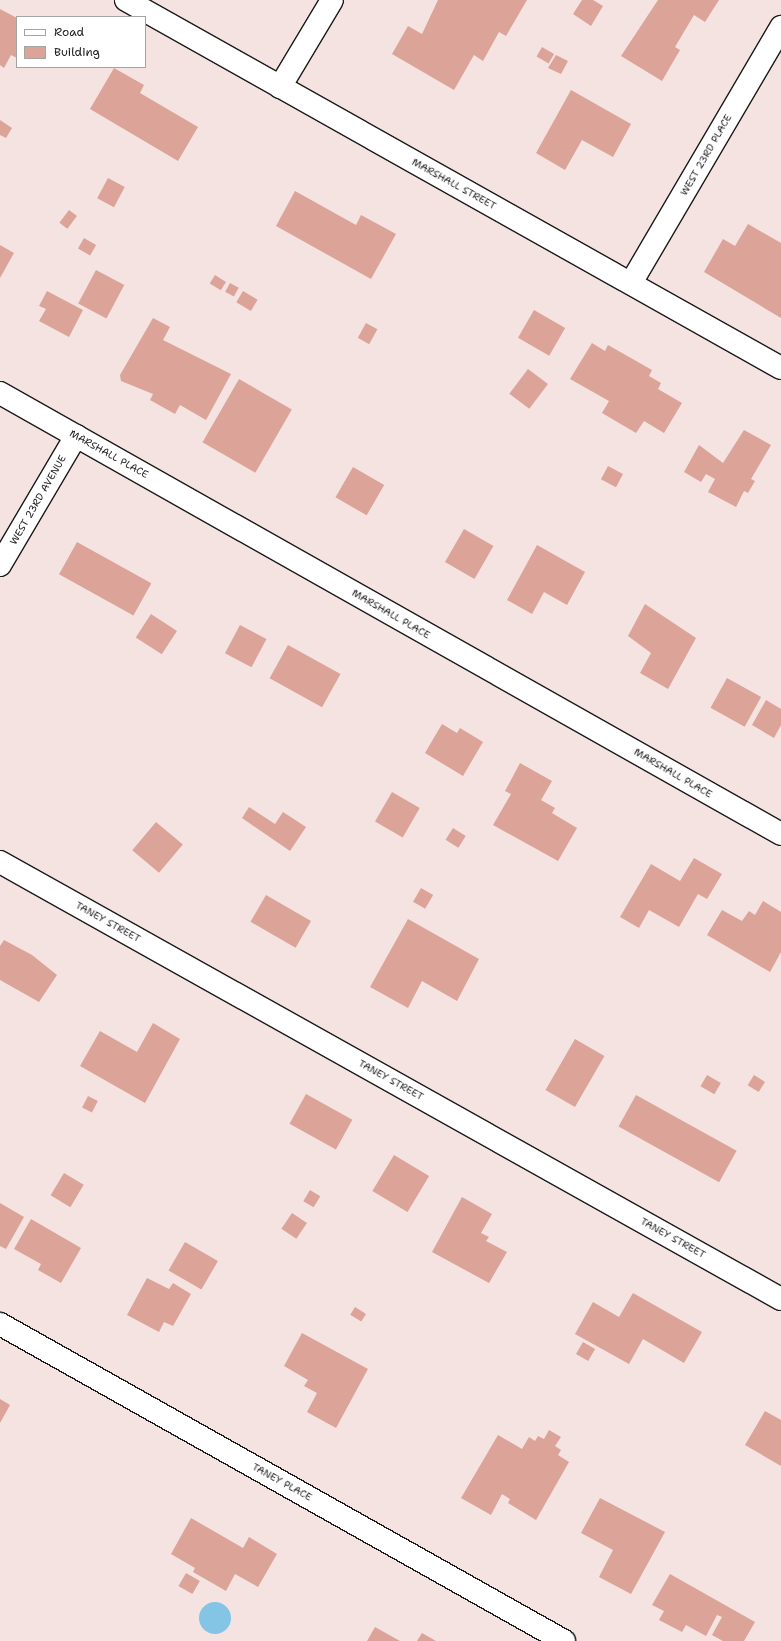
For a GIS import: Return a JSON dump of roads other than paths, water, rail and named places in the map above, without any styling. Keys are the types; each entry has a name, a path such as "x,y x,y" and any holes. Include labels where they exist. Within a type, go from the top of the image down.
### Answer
{"street":[{"name":"MARSHALL STREET","path":"126,0 781,368"},
{"path":"280,87 332,0"},
{"name":"WEST 23RD PLACE","path":"631,283 781,27"},
{"name":"MARSHALL PLACE","path":"0,393 781,834"},
{"name":"WEST 23RD AVENUE","path":"0,565 76,436"},
{"name":"TANEY STREET","path":"0,862 781,1299"},
{"name":"TANEY PLACE","path":"0,1324 564,1641"}],"water":[{"path":"212,1602 218,1602 228,1609 231,1618 230,1624 224,1631 218,1634 212,1634 202,1627 199,1621 199,1615 206,1605"}]}
